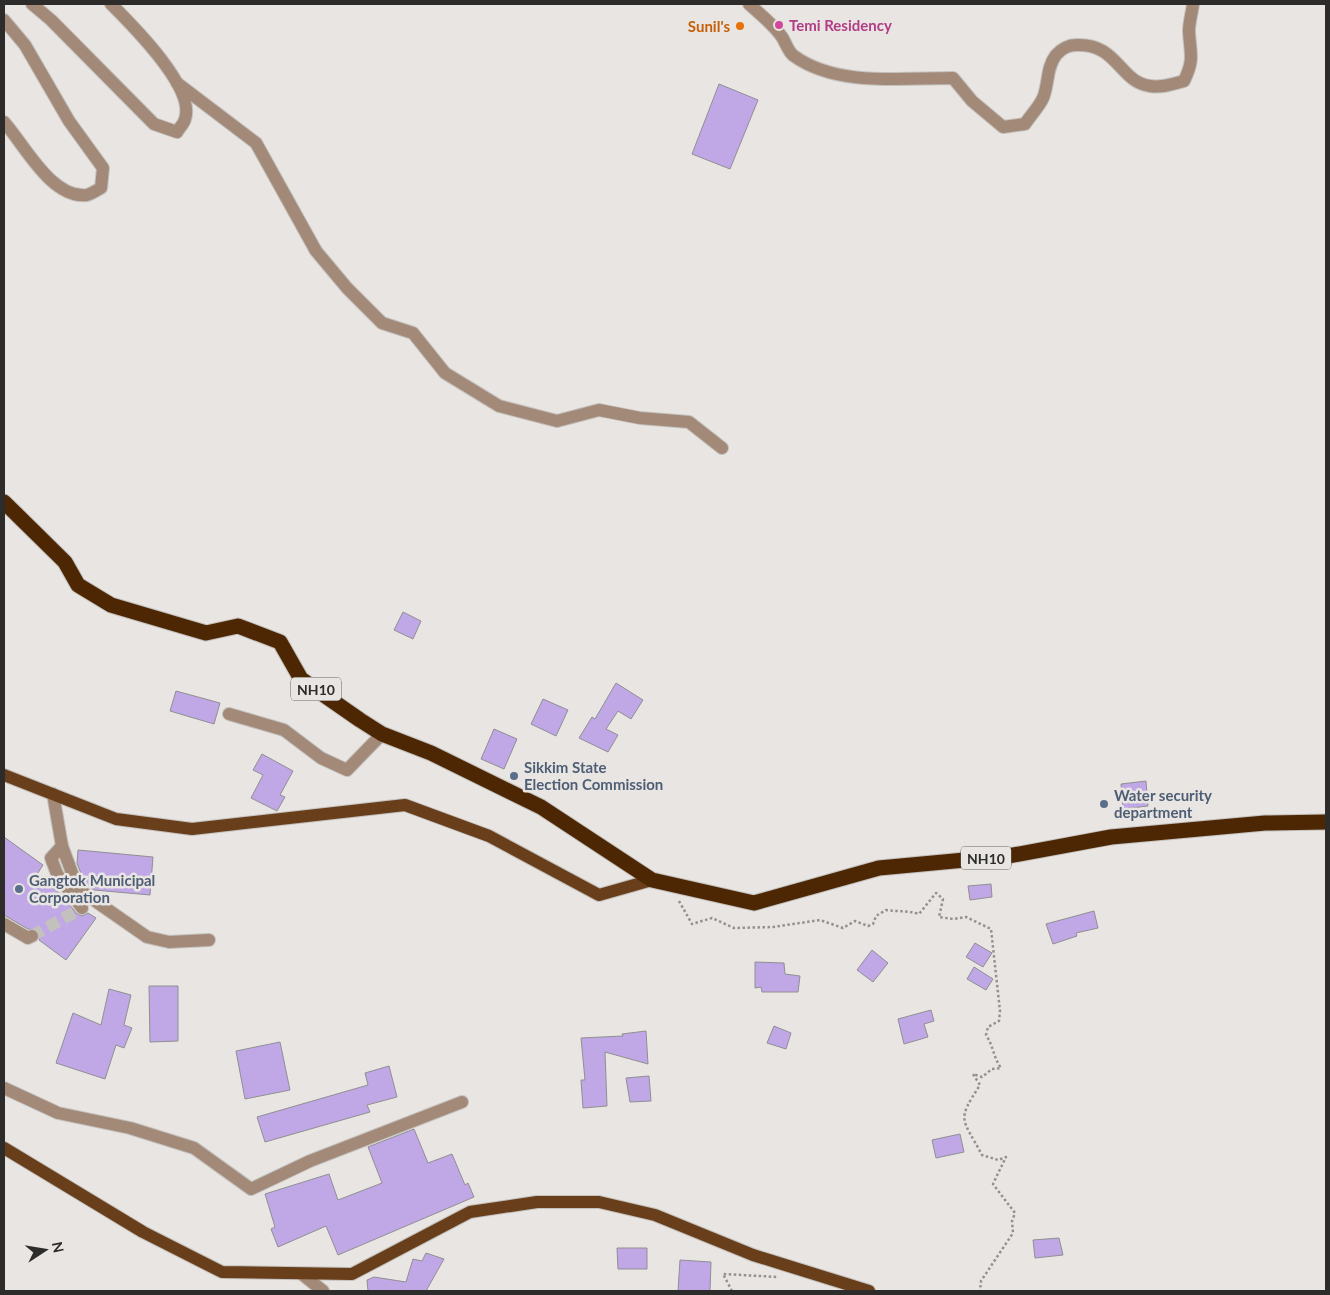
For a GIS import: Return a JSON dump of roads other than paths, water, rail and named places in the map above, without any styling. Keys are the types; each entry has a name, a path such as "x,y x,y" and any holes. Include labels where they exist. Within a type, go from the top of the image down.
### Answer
{"highway":[{"name":"NH10","path":"4,502 65,562 78,585 111,606 206,633 238,626 280,642 301,678 382,734 431,753 541,807 652,880 754,903 879,868 1008,856 1111,837 1265,824 1326,822"}],"main road":[{"path":"4,775 116,819 192,829 405,805 489,836 599,896 652,880"},
{"path":"4,1148 143,1232 222,1272 352,1274 470,1212 537,1202 599,1202 655,1215 753,1255 869,1291"}],"street":[{"path":"32,4 51,20 154,124 177,132 185,119 186,109 176,83 152,45 111,4"},
{"path":"749,4 781,36 793,56 817,68 836,74 874,78 952,78 972,101 1003,127 1025,124 1043,98 1047,74 1056,54 1070,45 1090,44 1108,53 1134,80 1149,86 1167,86 1184,81 1190,68 1192,52 1189,31 1193,4"},
{"path":"4,20 25,45 69,122 102,168 101,188 86,195 63,190 38,167 16,135 4,122"},
{"path":"176,83 256,143 316,251 347,288 382,323 413,334 445,373 499,406 557,421 598,410 640,418 689,422 722,448"},
{"path":"229,714 284,730 321,758 347,770 382,734"},
{"path":"53,794 62,846 78,889 147,936 170,942 209,940"},
{"path":"62,846 51,858 57,874 82,908"},
{"path":"4,924 28,938 32,936"},
{"path":"4,1088 58,1113 130,1128 194,1148 250,1189 310,1162 462,1102"},
{"path":"302,1274 324,1291"}],"tunnel":[{"path":"32,936 82,908"}],"place":[{"name":"Temi Residency","path":"779,25"},
{"name":"Sunil's","path":"740,26"},
{"name":"Sikkim State Election Commission","path":"514,776"},
{"name":"Water security department","path":"1104,804"},
{"name":"Gangtok Municipal Corporation","path":"19,889"}]}
